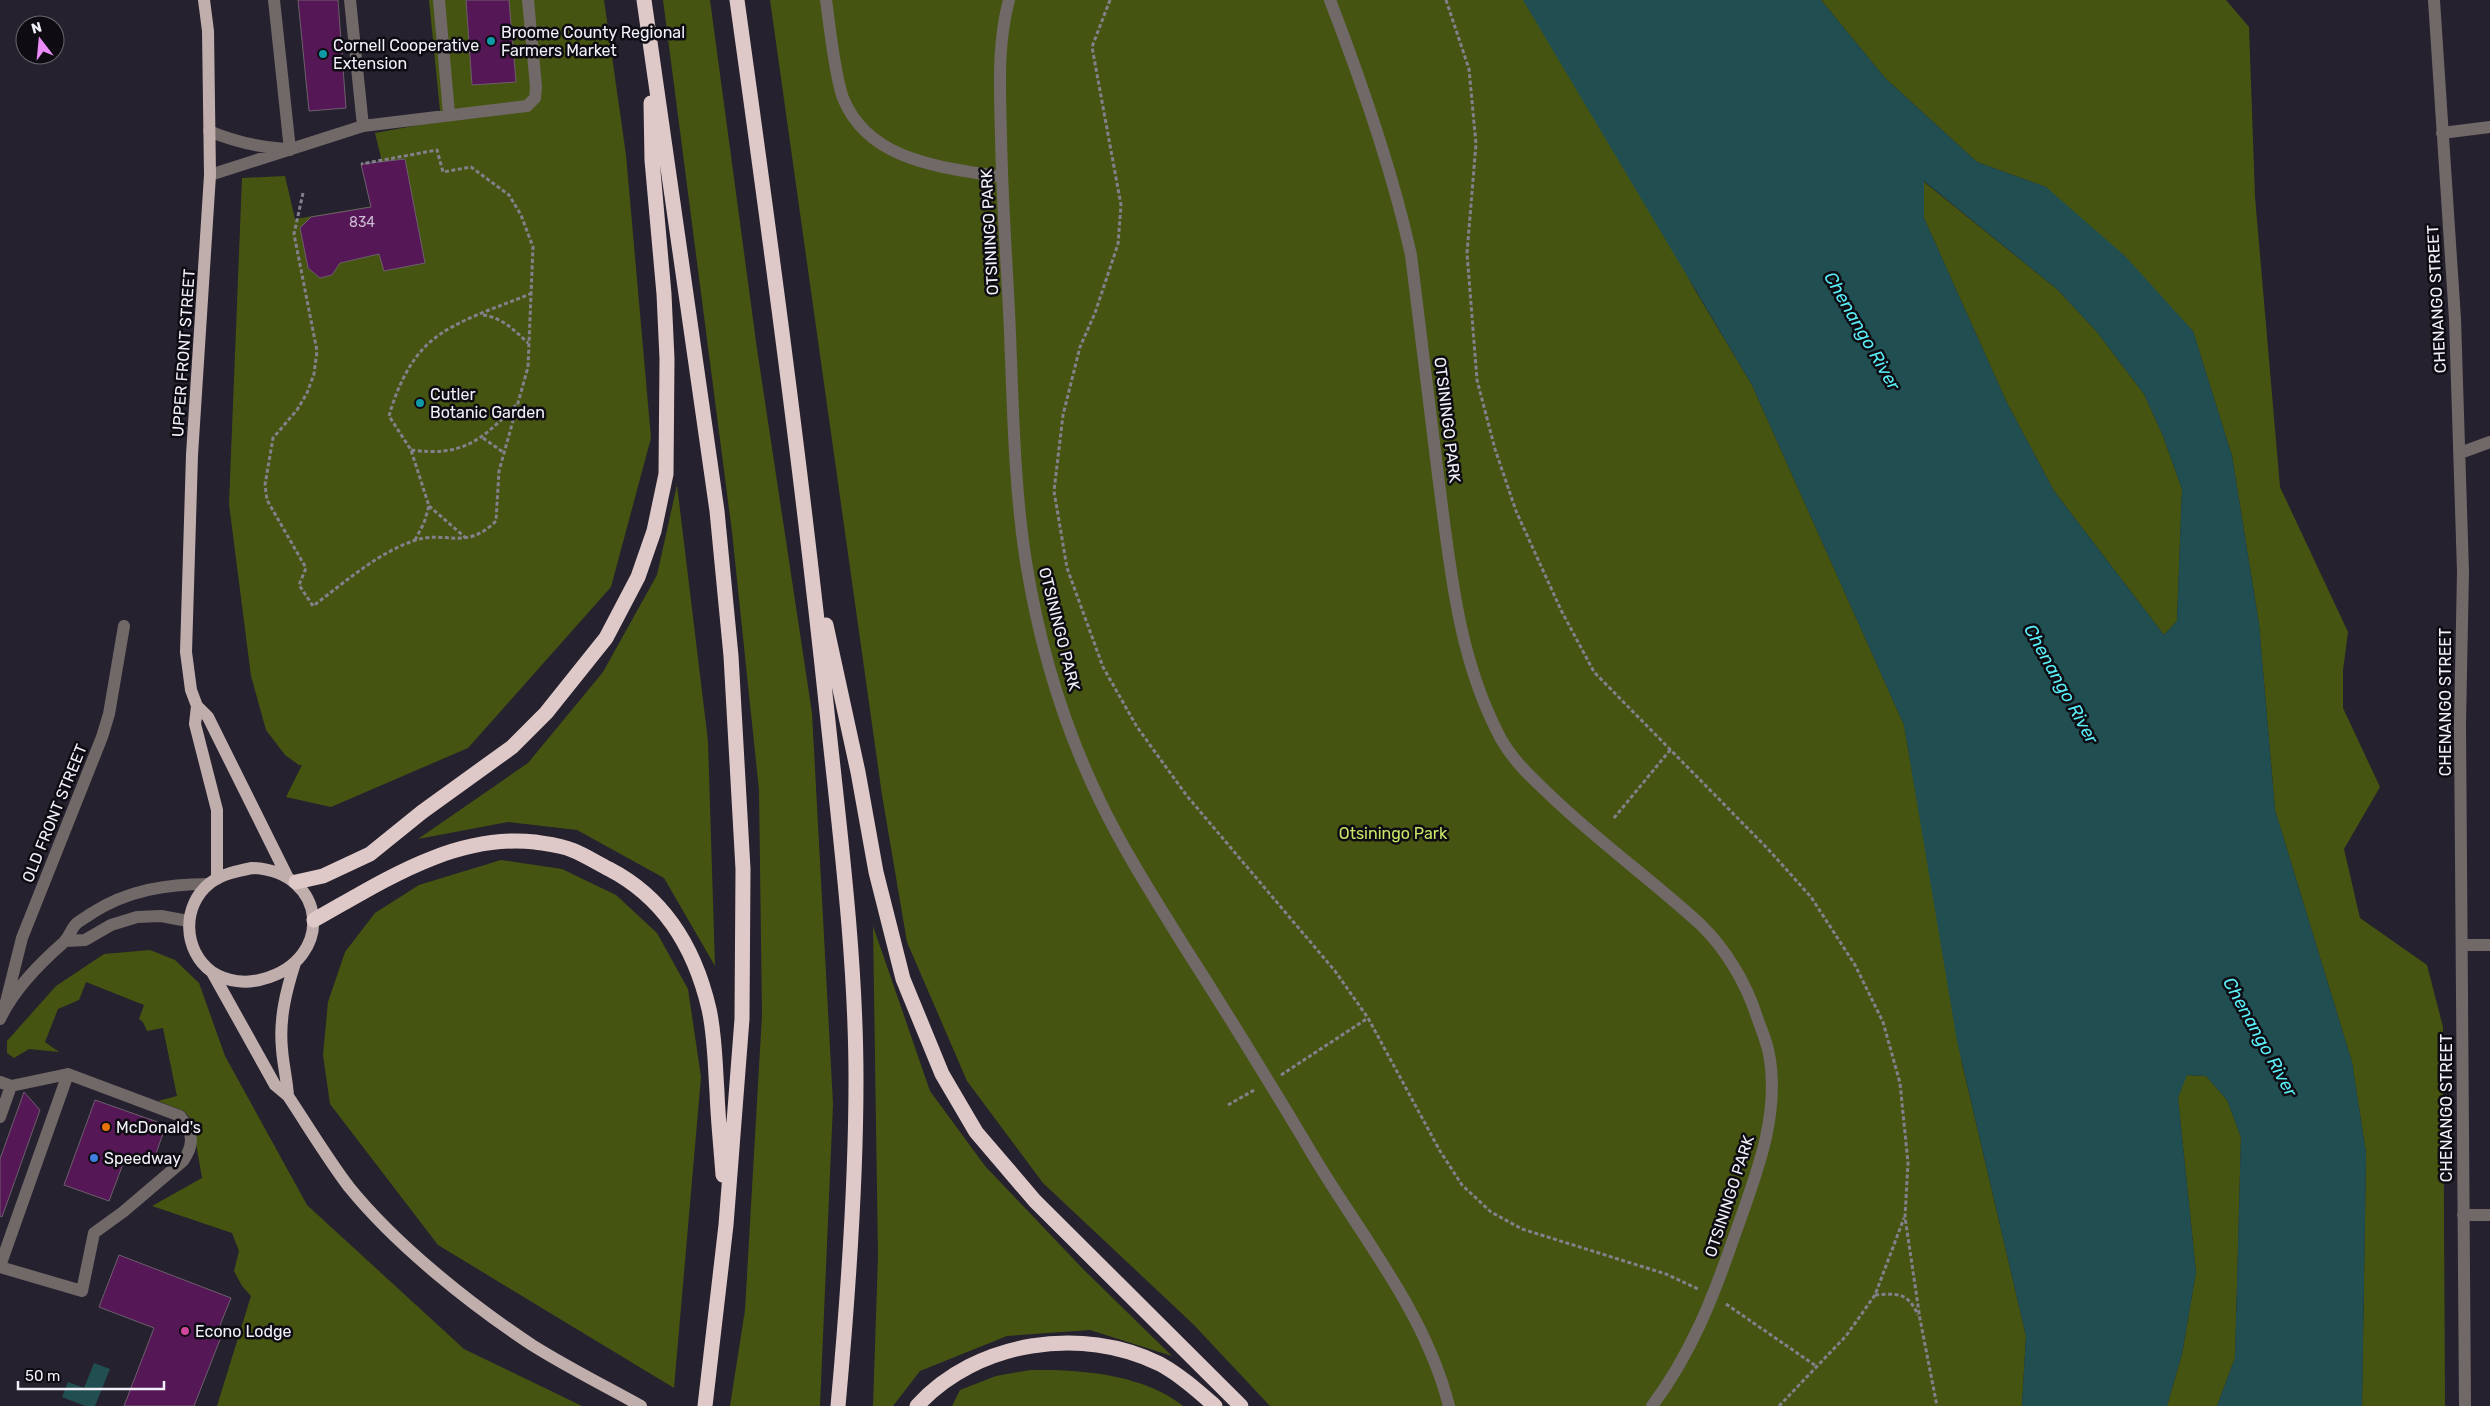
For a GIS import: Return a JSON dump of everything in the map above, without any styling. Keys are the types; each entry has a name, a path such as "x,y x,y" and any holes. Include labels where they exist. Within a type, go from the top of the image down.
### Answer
{"highway":[{"path":"644,0 717,511 731,656 743,869 742,1019 726,1225 705,1406"},
{"path":"737,0 810,553 844,875 854,1003 856,1080 852,1254 838,1406"},
{"path":"292,879 323,876 366,856 422,812 512,747 546,713 606,638 638,576 654,530 666,474 667,359 664,294 652,160 650,39"},
{"path":"810,553 858,772 876,872 894,944 903,979 942,1074 976,1132 1036,1201 1241,1406"},
{"path":"314,920 412,866 439,856 486,843 516,840 552,844 572,849 623,876 654,900 678,931 695,963 709,1010 715,1055 726,1225"},
{"path":"917,1406 947,1380 976,1364 1010,1350 1041,1344 1070,1343 1132,1353 1161,1365 1187,1382 1215,1406"}],"main road":[{"name":"UPPER FRONT STREET","path":"204,0 208,31 210,174 192,456 185,631 187,670 197,706 195,724 216,810 213,882"},
{"name":"UPPER FRONT STREET","path":"197,706 208,717 292,879 306,894 314,920 309,944 295,963 286,991 282,1021 288,1096"},
{"path":"188,921 195,902 213,882 232,872 252,868 272,870 292,879"},
{"name":"UPPER FRONT STREET","path":"188,921 193,949 201,962 212,972 275,1086 288,1096 350,1187 395,1234 442,1277 533,1345 641,1406"},
{"name":"UPPER FRONT STREET","path":"212,972 234,980 255,982 274,976 295,963"}],"street":[{"path":"274,0 290,150"},
{"path":"350,0 363,126"},
{"path":"439,0 449,114"},
{"path":"210,174 363,126 449,114 527,106 534,98 536,87 528,0"},
{"path":"826,0 842,96 852,116 878,143 913,160 936,166 1002,177"},
{"name":"OTSININGO PARK","path":"1009,0 1002,26 999,72 1002,177 1018,497 1026,561 1039,626 1053,676 1080,755 1100,802 1146,885 1270,1082 1310,1151 1418,1321 1442,1376 1449,1406"},
{"name":"OTSININGO PARK","path":"1330,0 1349,49 1401,211 1411,255 1450,565 1459,620 1477,685 1502,740 1519,765 1579,823 1666,893 1703,928 1728,959 1752,999 1769,1055 1772,1098 1769,1124 1758,1170 1713,1296 1686,1354 1652,1406"},
{"name":"CHENANGO STREET","path":"2434,0 2455,318 2463,572 2460,724 2465,1406"},
{"path":"2442,133 2490,127"},
{"path":"209,131 235,142 256,147 290,150"},
{"path":"2460,453 2490,442"},
{"name":"OLD FRONT STREET","path":"2,1015 22,938 109,714 124,626"},
{"name":"OLD FRONT STREET","path":"2,1015 18,989 53,951 65,941 76,924 120,898 160,887 213,882"},
{"path":"65,941 85,940 111,925 137,917 162,916 188,921"},
{"path":"2462,945 2490,945"},
{"path":"0,1117 6,1084 68,1074 180,1116 189,1130 192,1139 190,1151 182,1161 94,1233 82,1291 0,1267 68,1074"},
{"path":"2463,1215 2490,1215"}],"path":[{"path":"1110,0 1096,30 1092,47 1121,204 1118,244 1095,313 1080,347 1063,415 1054,490 1067,568 1104,667 1137,727 1187,796 1335,971 1368,1018 1440,1151 1462,1185 1491,1212 1522,1229 1666,1274 1713,1296 1816,1366"},
{"path":"1446,0 1469,69 1476,144 1467,253 1477,380 1495,449 1516,511 1561,610 1594,672 1768,849 1811,897 1855,965 1883,1022 1900,1083 1908,1163 1905,1217 1920,1318 1937,1406"},
{"path":"303,193 294,234 316,351 314,374 308,393 297,410 273,438 265,485 267,500 306,568 299,585 313,606 366,567 415,540 466,538 484,533 496,521 499,471 528,367 532,247 521,214 509,196 471,167 443,172 437,150 361,164"},
{"path":"466,538 429,506 411,450 389,416 399,388 410,367 429,343 460,323 530,294"},
{"path":"482,315 493,316 508,324 528,343"},
{"path":"411,450 437,452 475,443 483,438 517,405"},
{"path":"483,438 503,452"},
{"path":"415,540 424,523 429,506"},
{"path":"1614,818 1671,749"},
{"path":"1228,1104 1270,1082 1368,1018"},
{"path":"1779,1406 1846,1336 1875,1295 1905,1217"},
{"path":"1875,1295 1888,1294 1911,1301 1920,1318"}],"green space":[{"name":"Cutler Botanic Garden","path":"429,0 604,0 626,155 651,438 611,587 468,748 331,807 286,797 302,765 299,765 285,755 266,730 251,676 229,504 242,178 285,176 295,219 392,203 375,133 441,121"},
{"path":"663,0 710,0 757,349 812,713 833,1104 820,1406 730,1406 745,1310 762,1015 759,790 732,532"},
{"name":"Otsiningo Park","path":"770,0 1539,0 1695,290 1752,385 1904,725 1962,1063 2026,1336 2022,1406 1270,1406 1193,1324 1043,1183 967,1081 907,942 882,795"},
{"path":"1821,0 2226,0 2249,27 2255,197 2280,487 2348,632 2343,670 2343,708 2380,787 2344,849 2360,918 2427,965 2443,1027 2445,1406 2362,1406 2366,1153 2352,1062 2275,810 2259,624 2232,456 2193,331 2046,187 1977,162 1885,78"},
{"path":"1923,181 2058,290 2097,332 2144,394 2163,436 2182,489 2177,621 2164,635 2054,491 2007,403 1924,218"},
{"path":"677,485 708,741 715,966 664,878 577,830 508,822 418,839 528,763 603,672 657,575"},
{"path":"501,860 562,869 616,895 657,933 688,989 701,1077 674,1388 438,1245 330,1104 323,1055 328,1002 345,952 375,913 419,885"},
{"path":"873,926 930,1091 985,1166 1083,1269 1172,1356 1090,1330 1007,1336 920,1371 893,1406 873,1406 878,1256"},
{"path":"150,950 175,960 199,983 225,1056 307,1205 464,1349 582,1406 217,1406 251,1296 242,1286 234,1271 239,1251 232,1233 152,1206 202,1178 192,1120 184,1111 158,1101 177,1096 163,1028 147,1031 143,1022 139,1019 144,1005 86,982 79,1000 58,1009 45,1042 59,1052 29,1049 14,1058 7,1053 7,1041 56,986 104,954"},
{"path":"2186,1075 2206,1076 2227,1100 2241,1137 2235,1358 2217,1406 2167,1406 2182,1354 2196,1272 2178,1098"},
{"path":"1030,1370 1090,1373 1130,1380 1167,1395 1183,1406 952,1406 960,1390 996,1376"}],"water":[{"name":"Chenango River","path":"1523,0 1821,0 1885,78 1977,162 2046,187 2125,256 2193,331 2232,456 2259,624 2275,810 2352,1062 2366,1153 2362,1406 2217,1406 2235,1358 2241,1137 2227,1100 2206,1076 2187,1075 2178,1098 2196,1272 2182,1354 2167,1406 2022,1406 2026,1336 1957,1041 1904,725 1752,385","holes":["1924,181 2058,290 2097,332 2144,394 2163,436 2182,489 2177,621 2164,635 2054,491 2007,403 1924,218"]},
{"path":"94,1363 110,1369 95,1406 85,1406 62,1397 68,1382 84,1388"}],"building":[{"name":"Cornell Cooperative Extension","path":"298,0 338,0 346,108 309,111"},
{"name":"Broome County Regional Farmers Market","path":"466,0 509,0 516,82 472,85"},
{"path":"405,159 425,263 384,271 379,254 340,263 332,275 320,278 308,268 300,228 311,217 371,207 361,164"},
{"path":"24,1092 40,1110 2,1217 0,1216 0,1159"},
{"path":"95,1100 166,1125 152,1165 126,1156 109,1201 64,1185"},
{"name":"Econo Lodge","path":"119,1255 231,1298 216,1335 221,1337 194,1406 124,1406 154,1328 99,1307"}],"place":[{"name":"Broome County Regional Farmers Market","path":"491,41"},
{"name":"Cornell Cooperative Extension","path":"323,54"},
{"name":"Cutler Botanic Garden","path":"420,403"},
{"name":"McDonald's","path":"106,1127"},
{"name":"Speedway","path":"94,1158"},
{"name":"Econo Lodge","path":"185,1331"}]}
